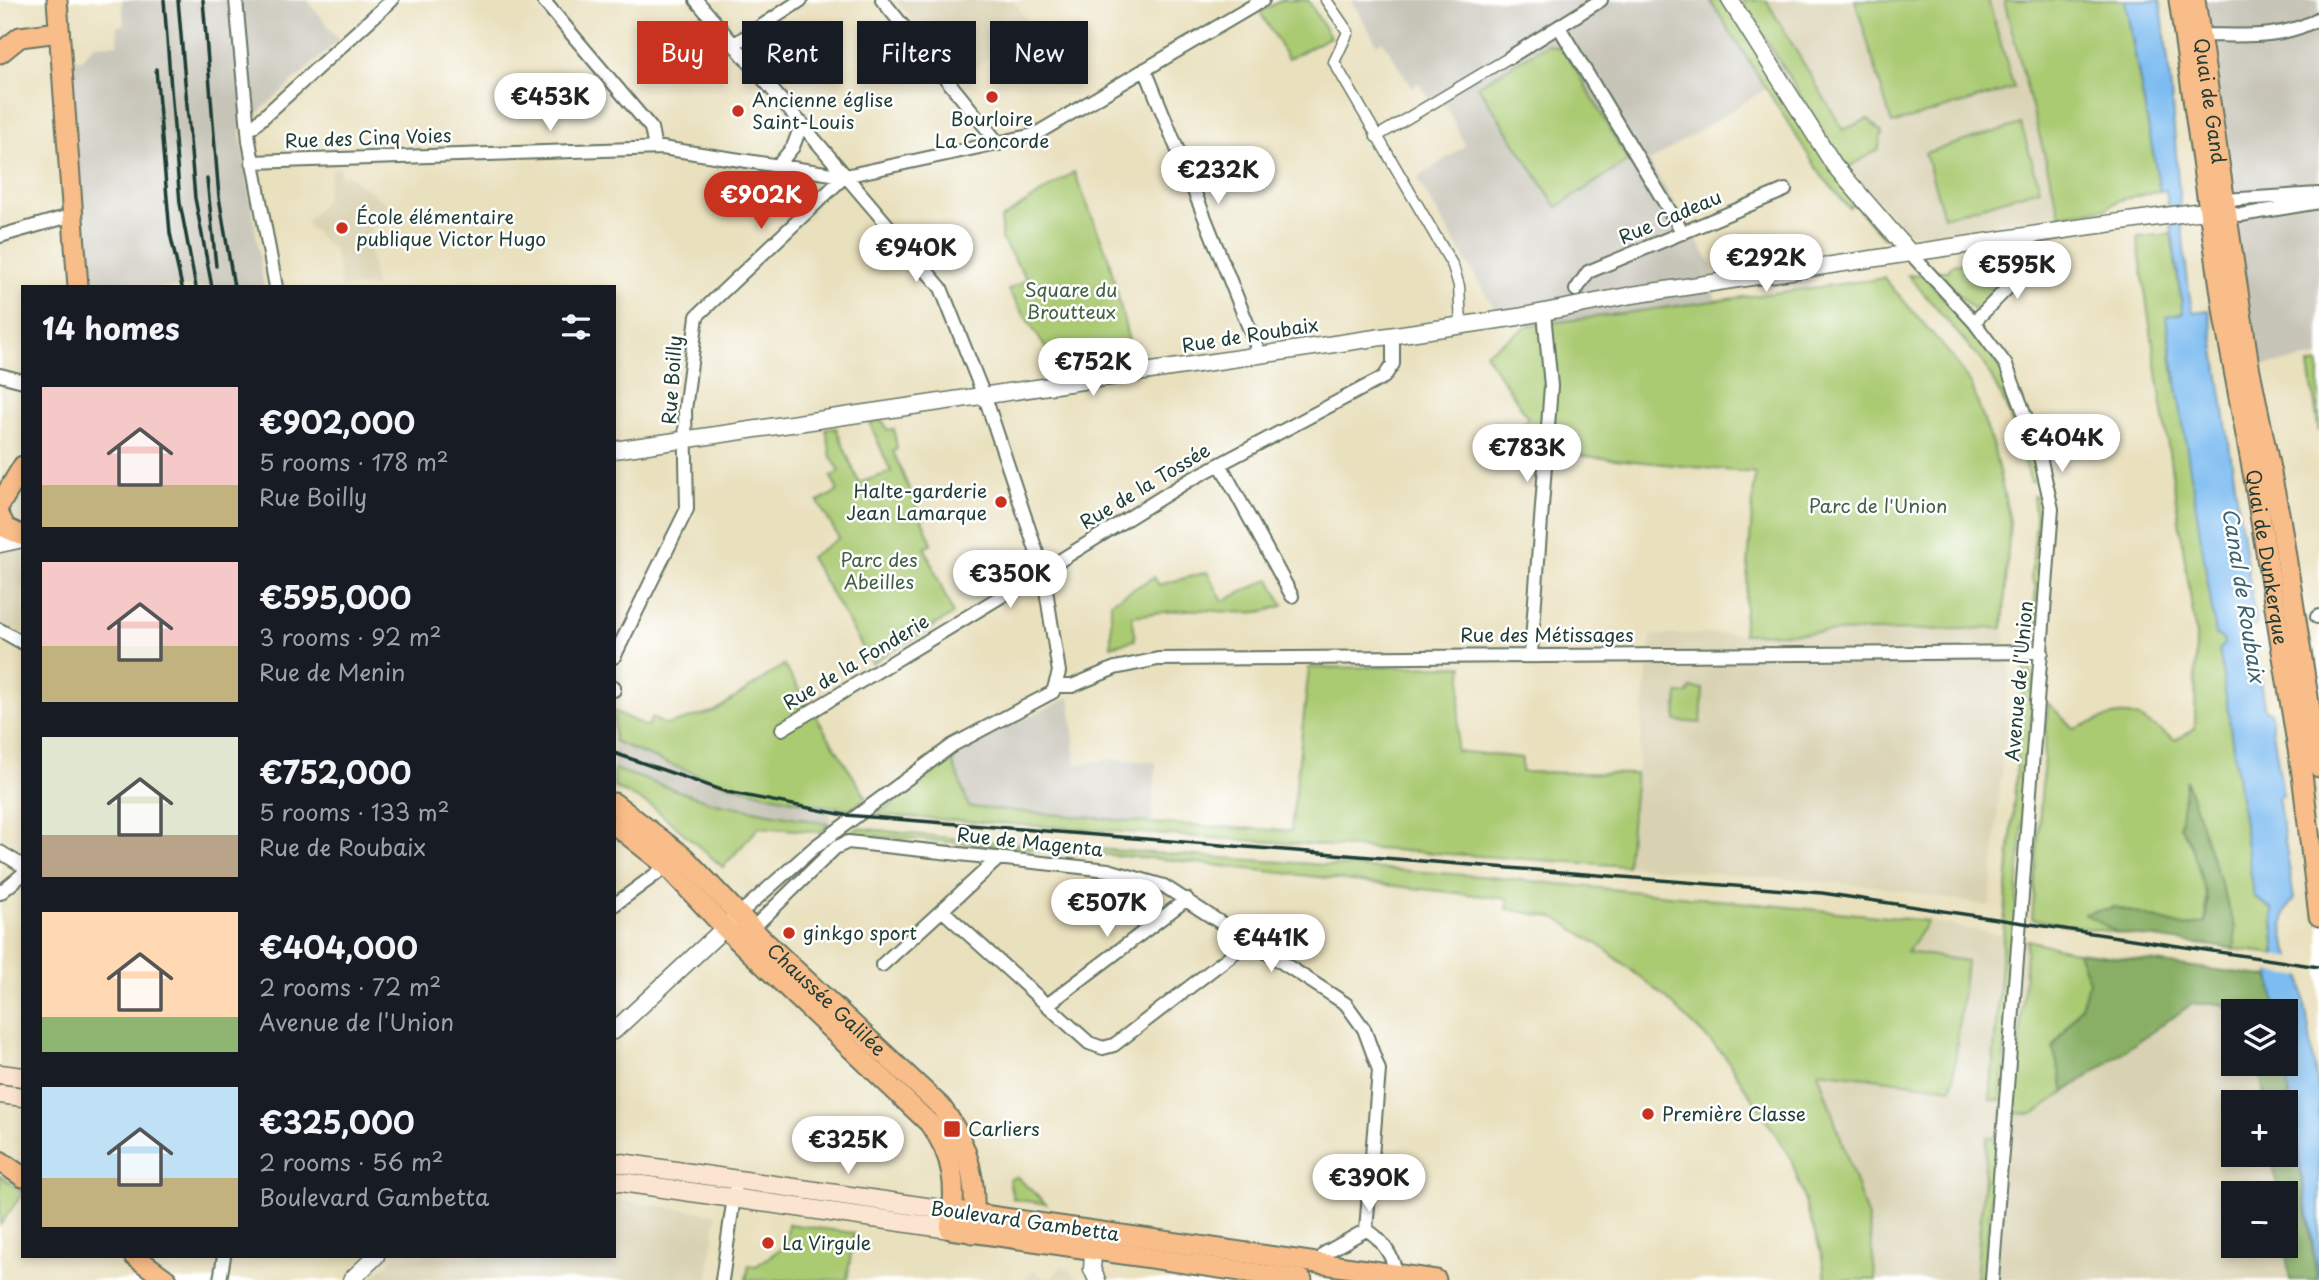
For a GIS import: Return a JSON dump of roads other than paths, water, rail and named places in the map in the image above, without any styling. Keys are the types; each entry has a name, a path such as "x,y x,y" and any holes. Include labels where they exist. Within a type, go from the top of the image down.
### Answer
{"main road":[{"path":"57,0 78,285"},
{"name":"Quai de Gand","path":"2179,0 2208,206"},
{"name":"Quai de Gand","path":"2195,0 2200,35 2208,206"},
{"path":"0,53 20,37 59,32"},
{"path":"0,69 28,47 29,36"},
{"name":"Quai de Dunkerque","path":"2208,206 2303,674 2319,767"},
{"path":"21,470 1,508 6,528 21,536"},
{"name":"Quai de Dunkerque","path":"2303,674 2302,774 2319,916"},
{"name":"Chaussée Galilée","path":"616,805 684,857 739,924 935,1130 954,1176 952,1220"},
{"name":"Chaussée Galilée","path":"616,826 739,924 941,1107 956,1128 968,1158 975,1192 973,1223"},
{"path":"0,1074 21,1077"},
{"path":"0,1094 21,1097"},
{"path":"0,1149 21,1165"},
{"path":"0,1161 21,1176"},
{"name":"Boulevard Gambetta","path":"616,1162 736,1179 952,1220"},
{"name":"Boulevard Gambetta","path":"616,1181 734,1198 952,1220 1092,1240 1264,1270 1303,1280"},
{"path":"137,1258 167,1280"},
{"path":"154,1258 184,1280"},
{"name":"Boulevard Gambetta","path":"1264,1270 1318,1263 1427,1279"}],"street":[{"path":"236,0 252,162 276,285"},
{"path":"248,131 392,0"},
{"path":"542,0 650,128 655,148"},
{"path":"616,1029 739,924 816,846 953,745 1047,696 1056,686 1059,676 1043,571 984,396 941,288 696,0"},
{"path":"733,45 801,0"},
{"path":"882,0 999,144"},
{"name":"Rue des Cinq Voies","path":"252,162 655,148 779,164 845,176 1034,135 1263,0"},
{"path":"1326,0 1348,32 1334,62 1453,267 1459,286 1461,325"},
{"path":"1376,137 1601,0"},
{"name":"Avenue de l'Union","path":"1730,0 1829,157 1999,354 2014,381 2048,484 2052,526 1992,1280"},
{"path":"2200,35 2288,32 2319,18"},
{"path":"1559,27 1683,233"},
{"path":"1144,69 1261,355"},
{"path":"779,164 793,147 802,124"},
{"name":"Rue Boilly","path":"616,653 687,509 687,388 700,311 845,176"},
{"name":"Rue Cadeau","path":"1576,290 1588,272 1785,190"},
{"path":"2208,206 2319,194"},
{"path":"2208,206 2241,215 2319,202"},
{"name":"Rue de Roubaix","path":"616,450 1544,313 1641,294 2084,228 2144,214 2208,206"},
{"path":"0,236 73,215"},
{"path":"1974,322 2037,258"},
{"path":"1531,654 1552,382 1544,313"},
{"name":"Rue de la Tossée","path":"1043,571 1220,464 1387,374 1394,359 1392,335"},
{"path":"0,375 21,380"},
{"path":"1220,464 1292,596"},
{"path":"0,537 21,537"},
{"path":"0,544 21,537"},
{"name":"Rue de la Fonderie","path":"782,729 1043,571"},
{"path":"0,630 21,642"},
{"name":"Rue des Métissages","path":"1056,686 1072,686 1115,668 1158,659 2042,652"},
{"name":"Rue de Magenta","path":"739,924 844,843 1113,871 1164,886 1346,1004 1358,1018 1376,1055 1378,1076 1366,1230"},
{"path":"0,852 21,865"},
{"path":"882,965 999,858"},
{"path":"616,904 667,866"},
{"path":"0,893 21,876"},
{"path":"1047,1005 1187,899"},
{"path":"943,911 1093,1045 1109,1048 1251,940"},
{"path":"722,1280 736,1179"},
{"path":"1318,1263 1325,1253 1366,1230 1375,1235 1394,1263 1395,1274"},
{"path":"1092,1240 1092,1271 1097,1280"},
{"path":"220,1280 224,1258"},
{"path":"351,1280 374,1258"}],"water":[{"name":"Canal de Roubaix","path":"2125,0 2160,0 2191,305 2193,312 2209,310 2256,624 2248,632 2249,641 2257,647 2255,650 2265,711 2270,711 2283,796 2278,797 2294,899 2285,916 2284,935 2294,964 2300,971 2319,1097 2319,1280 2298,1150 2298,1090 2288,1090 2286,1076 2298,1076 2298,999 2274,999 2269,967 2276,952 2272,910 2254,896 2219,648 2224,645 2223,639 2216,635 2166,317 2183,313 2166,190 2160,191"}],"railway":[{"path":"164,0 180,203 196,285"},
{"path":"178,0 195,198 212,285"},
{"path":"203,0 219,197 234,285"},
{"path":"156,69 170,233 182,285"},
{"path":"207,179 216,266"},
{"path":"616,754 727,792 845,815 1822,893 2319,967"}],"place":[{"name":"Bourloire La Concorde","path":"992,97"},
{"name":"Ancienne église Saint-Louis","path":"738,111"},
{"name":"École élémentaire publique Victor Hugo","path":"342,228"},
{"name":"Halte-garderie Jean Lamarque","path":"1001,502"},
{"name":"ginkgo sport","path":"789,933"},
{"name":"Première Classe","path":"1648,1114"},
{"name":"Carliers","path":"952,1129"},
{"name":"La Virgule","path":"768,1243"}],"park label":[{"name":"Square du Broutteux","path":"1071,301"},
{"name":"Parc de l'Union","path":"1878,506"},
{"name":"Parc des Abeilles","path":"879,571"}]}
